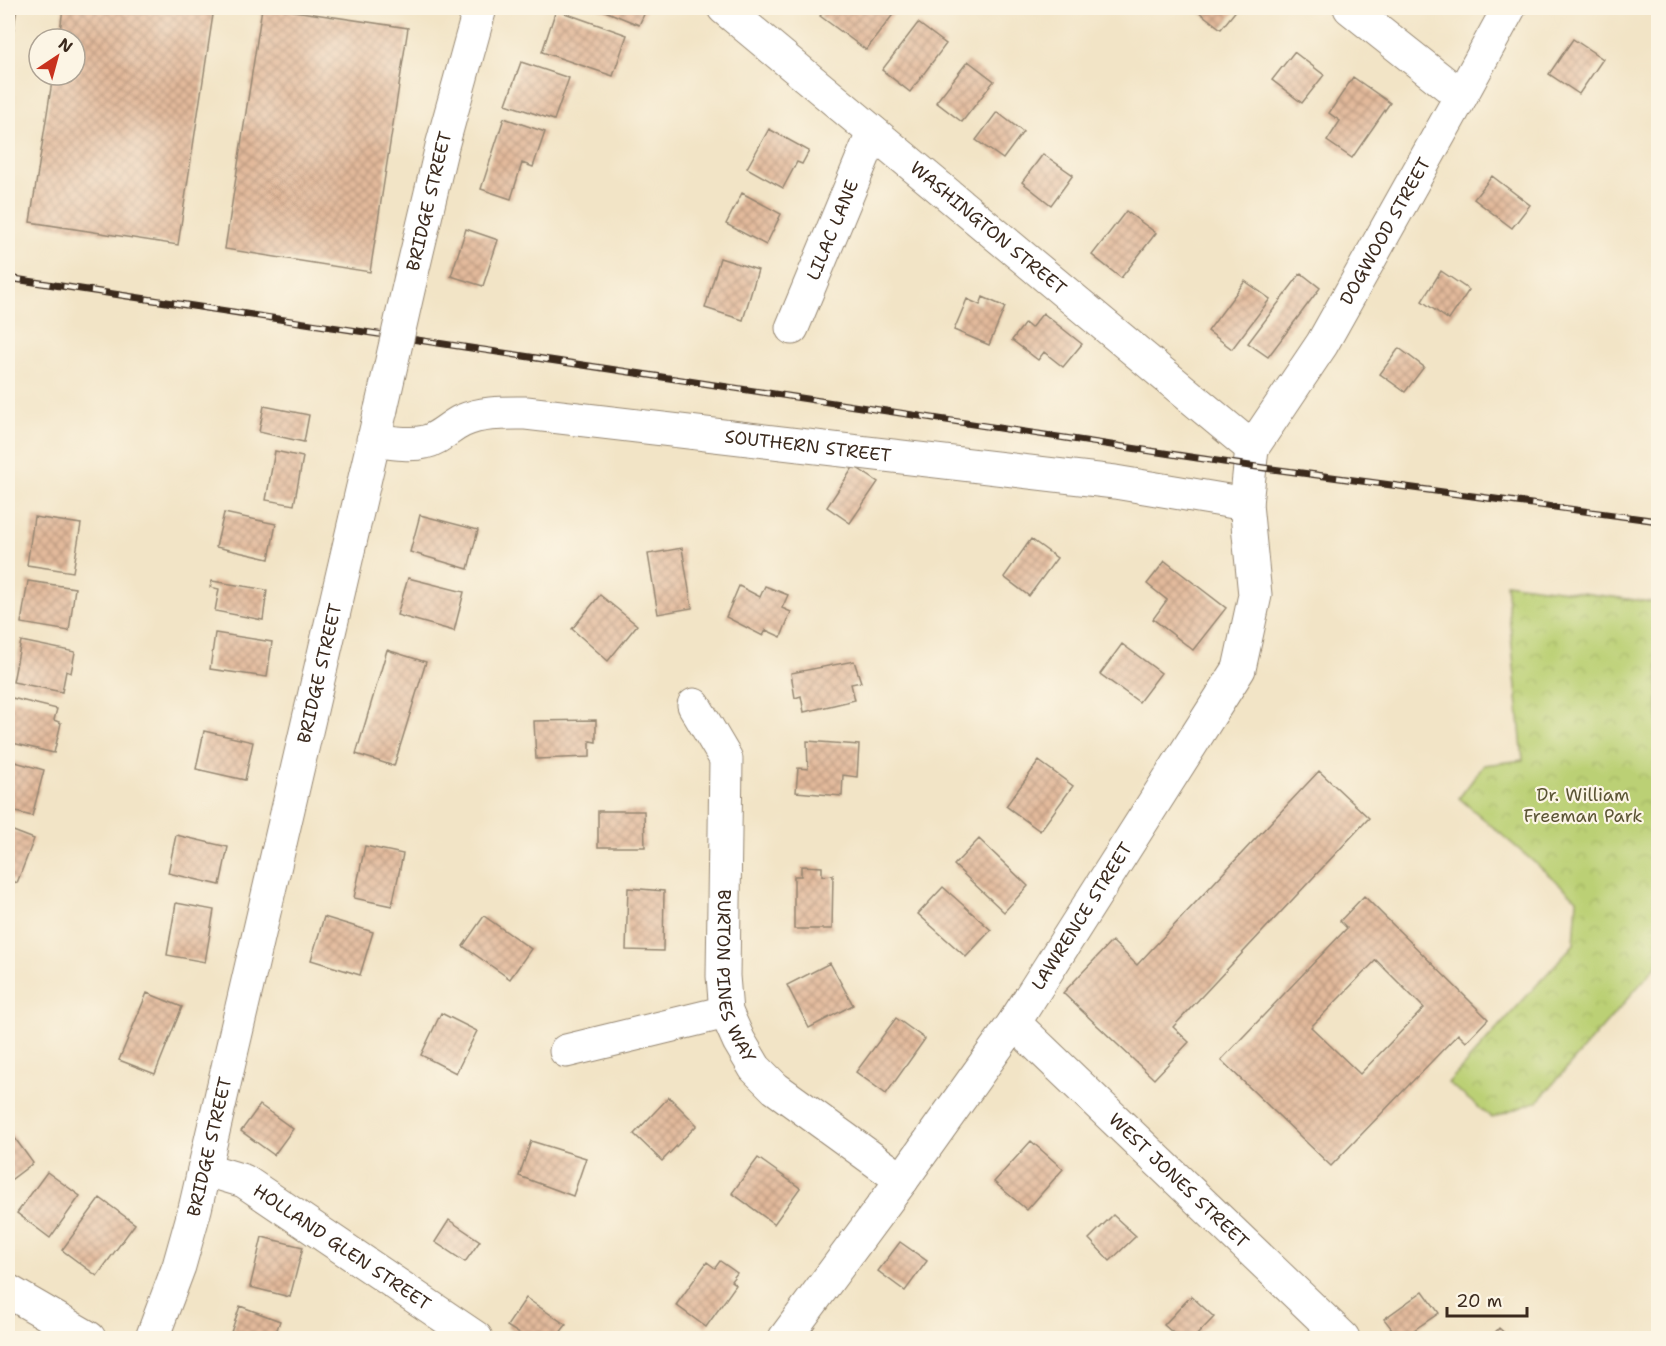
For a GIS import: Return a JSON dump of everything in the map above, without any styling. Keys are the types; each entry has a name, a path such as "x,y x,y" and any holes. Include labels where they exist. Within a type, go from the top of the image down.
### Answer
{"street":[{"name":"BRIDGE STREET","path":"152,1338 179,1266 204,1169 442,146 480,8"},
{"name":"WASHINGTON STREET","path":"723,8 1252,448"},
{"path":"1350,8 1461,96"},
{"name":"DOGWOOD STREET","path":"1252,448 1322,344 1509,8"},
{"name":"LILAC LANE","path":"792,328 873,133"},
{"name":"SOUTHERN STREET","path":"374,440 391,443 425,442 463,421 479,416 496,412 526,414 1115,482 1246,504"},
{"name":"LAWRENCE STREET","path":"785,1338 1014,1023 1239,669 1256,595 1246,504 1252,448"},
{"name":"BURTON PINES WAY","path":"694,705 726,759 723,976 726,1012 755,1068 775,1088 902,1180"},
{"path":"567,1051 726,1012"},
{"name":"WEST JONES STREET","path":"1014,1023 1343,1338"},
{"name":"HOLLAND GLEN STREET","path":"204,1169 244,1181 476,1338"},
{"path":"8,1291 89,1338"}],"green space":[{"name":"Dr. William Freeman Park","path":"1506,583 1658,603 1658,964 1538,1101 1492,1118 1448,1083 1574,944 1577,899 1459,798 1484,765 1523,760"}],"building":[{"path":"8,8 17,8 9,59 8,59"},
{"path":"63,8 214,8 178,245 30,222 51,87 87,87 87,27 61,27"},
{"path":"262,8 408,28 370,272 225,249"},
{"path":"598,8 647,8 639,25"},
{"path":"827,8 898,8 866,50 820,16"},
{"path":"1194,8 1238,8 1221,29"},
{"path":"556,10 627,35 613,76 542,52"},
{"path":"918,23 946,44 910,92 882,70"},
{"path":"1573,39 1603,59 1579,94 1549,74"},
{"path":"1294,52 1324,75 1302,103 1272,80"},
{"path":"968,61 994,81 962,122 936,102"},
{"path":"521,62 569,78 554,120 506,104"},
{"path":"1353,77 1390,103 1352,158 1327,141 1340,121 1329,113"},
{"path":"997,112 1023,132 1003,159 976,140"},
{"path":"504,118 545,132 533,167 522,163 511,199 481,189"},
{"path":"769,129 809,151 802,164 797,162 783,188 747,168"},
{"path":"1043,154 1073,175 1051,205 1022,182"},
{"path":"1492,176 1530,205 1512,228 1474,199"},
{"path":"742,193 781,214 766,245 726,224"},
{"path":"1126,211 1156,233 1121,278 1092,255"},
{"path":"466,229 498,240 483,286 451,276"},
{"path":"720,258 758,270 743,320 705,308"},
{"path":"1441,271 1469,290 1449,320 1422,301"},
{"path":"1301,273 1320,288 1268,357 1248,343"},
{"path":"1245,281 1270,299 1232,349 1208,331"},
{"path":"983,297 1005,307 989,345 954,330 967,299 980,305"},
{"path":"1043,313 1082,344 1063,367 1044,352 1038,360 1012,340 1025,323 1031,328"},
{"path":"1399,348 1424,367 1405,392 1380,374"},
{"path":"264,406 309,415 304,442 259,432"},
{"path":"275,451 303,457 294,505 266,500"},
{"path":"854,466 878,482 850,523 827,507"},
{"path":"224,513 276,524 269,559 216,547"},
{"path":"420,515 478,530 468,569 410,552"},
{"path":"34,517 81,524 73,572 27,565"},
{"path":"1031,539 1057,558 1029,596 1004,577"},
{"path":"682,548 692,608 658,614 648,554"},
{"path":"1165,561 1226,608 1193,650 1153,619 1167,600 1147,584"},
{"path":"408,578 464,592 454,631 397,615"},
{"path":"28,581 75,588 69,631 21,623"},
{"path":"212,581 267,590 263,620 215,611 219,589 210,587"},
{"path":"739,586 760,597 765,586 788,595 782,608 791,612 781,637 766,630 763,636 726,617"},
{"path":"600,595 637,625 608,661 572,629"},
{"path":"215,633 272,642 267,677 210,669"},
{"path":"21,641 75,652 71,673 66,671 62,692 13,682"},
{"path":"1122,644 1161,673 1139,702 1100,674"},
{"path":"387,650 426,662 394,766 356,754"},
{"path":"854,661 861,682 851,684 855,700 804,712 801,696 795,698 791,673"},
{"path":"12,698 57,709 54,720 61,723 54,753 8,742 8,717"},
{"path":"596,720 596,742 590,741 590,757 536,759 534,721"},
{"path":"204,731 253,742 245,780 196,769"},
{"path":"807,741 859,745 857,777 843,775 842,796 796,792 798,768 808,769"},
{"path":"8,760 44,770 32,816 8,810"},
{"path":"1039,761 1073,786 1040,831 1006,806"},
{"path":"1319,771 1369,818 1173,1027 1189,1042 1154,1079 1063,993 1112,941 1137,965"},
{"path":"598,811 644,811 645,847 598,847"},
{"path":"8,829 34,839 17,883 8,879"},
{"path":"176,835 228,847 220,885 168,873"},
{"path":"979,839 1028,886 1004,912 954,865"},
{"path":"365,846 403,854 392,906 354,898"},
{"path":"801,866 822,867 822,876 833,875 832,929 794,929 794,876 801,876"},
{"path":"943,887 991,930 966,957 918,914"},
{"path":"628,888 664,891 663,951 626,950"},
{"path":"1364,896 1488,1019 1466,1042 1458,1034 1331,1166 1221,1060 1347,928 1340,921","holes":["1376,960 1424,1008 1360,1074 1311,1027"]},
{"path":"176,903 214,910 205,962 167,955"},
{"path":"484,916 531,949 510,979 463,946"},
{"path":"324,917 373,932 360,975 311,960"},
{"path":"830,963 853,1005 809,1028 787,985"},
{"path":"147,993 182,1007 155,1074 119,1060"},
{"path":"441,1013 477,1031 456,1073 421,1055"},
{"path":"896,1018 925,1039 886,1094 856,1072"},
{"path":"669,1097 697,1125 662,1161 634,1134"},
{"path":"260,1105 293,1129 274,1155 241,1131"},
{"path":"8,1131 33,1163 8,1182"},
{"path":"531,1141 586,1158 573,1196 519,1176"},
{"path":"1031,1141 1063,1169 1027,1210 994,1182"},
{"path":"758,1158 800,1188 774,1224 732,1193"},
{"path":"47,1172 80,1196 50,1238 17,1213"},
{"path":"100,1198 135,1224 97,1276 62,1250"},
{"path":"1113,1215 1136,1236 1110,1261 1089,1239"},
{"path":"449,1220 480,1241 465,1262 435,1242"},
{"path":"262,1237 303,1247 290,1297 250,1287"},
{"path":"900,1242 927,1261 905,1291 878,1271"},
{"path":"720,1261 737,1273 731,1281 736,1285 706,1327 676,1305 707,1262 715,1268"},
{"path":"1423,1291 1439,1313 1399,1338 1384,1319"},
{"path":"1191,1296 1214,1317 1194,1338 1179,1338 1164,1325"},
{"path":"526,1298 566,1325 556,1338 526,1338 507,1326"},
{"path":"240,1306 280,1321 274,1338 229,1338"},
{"path":"1499,1328 1510,1338 1490,1338"}],"railway":[{"path":"8,278 1250,466 1658,521"}]}
